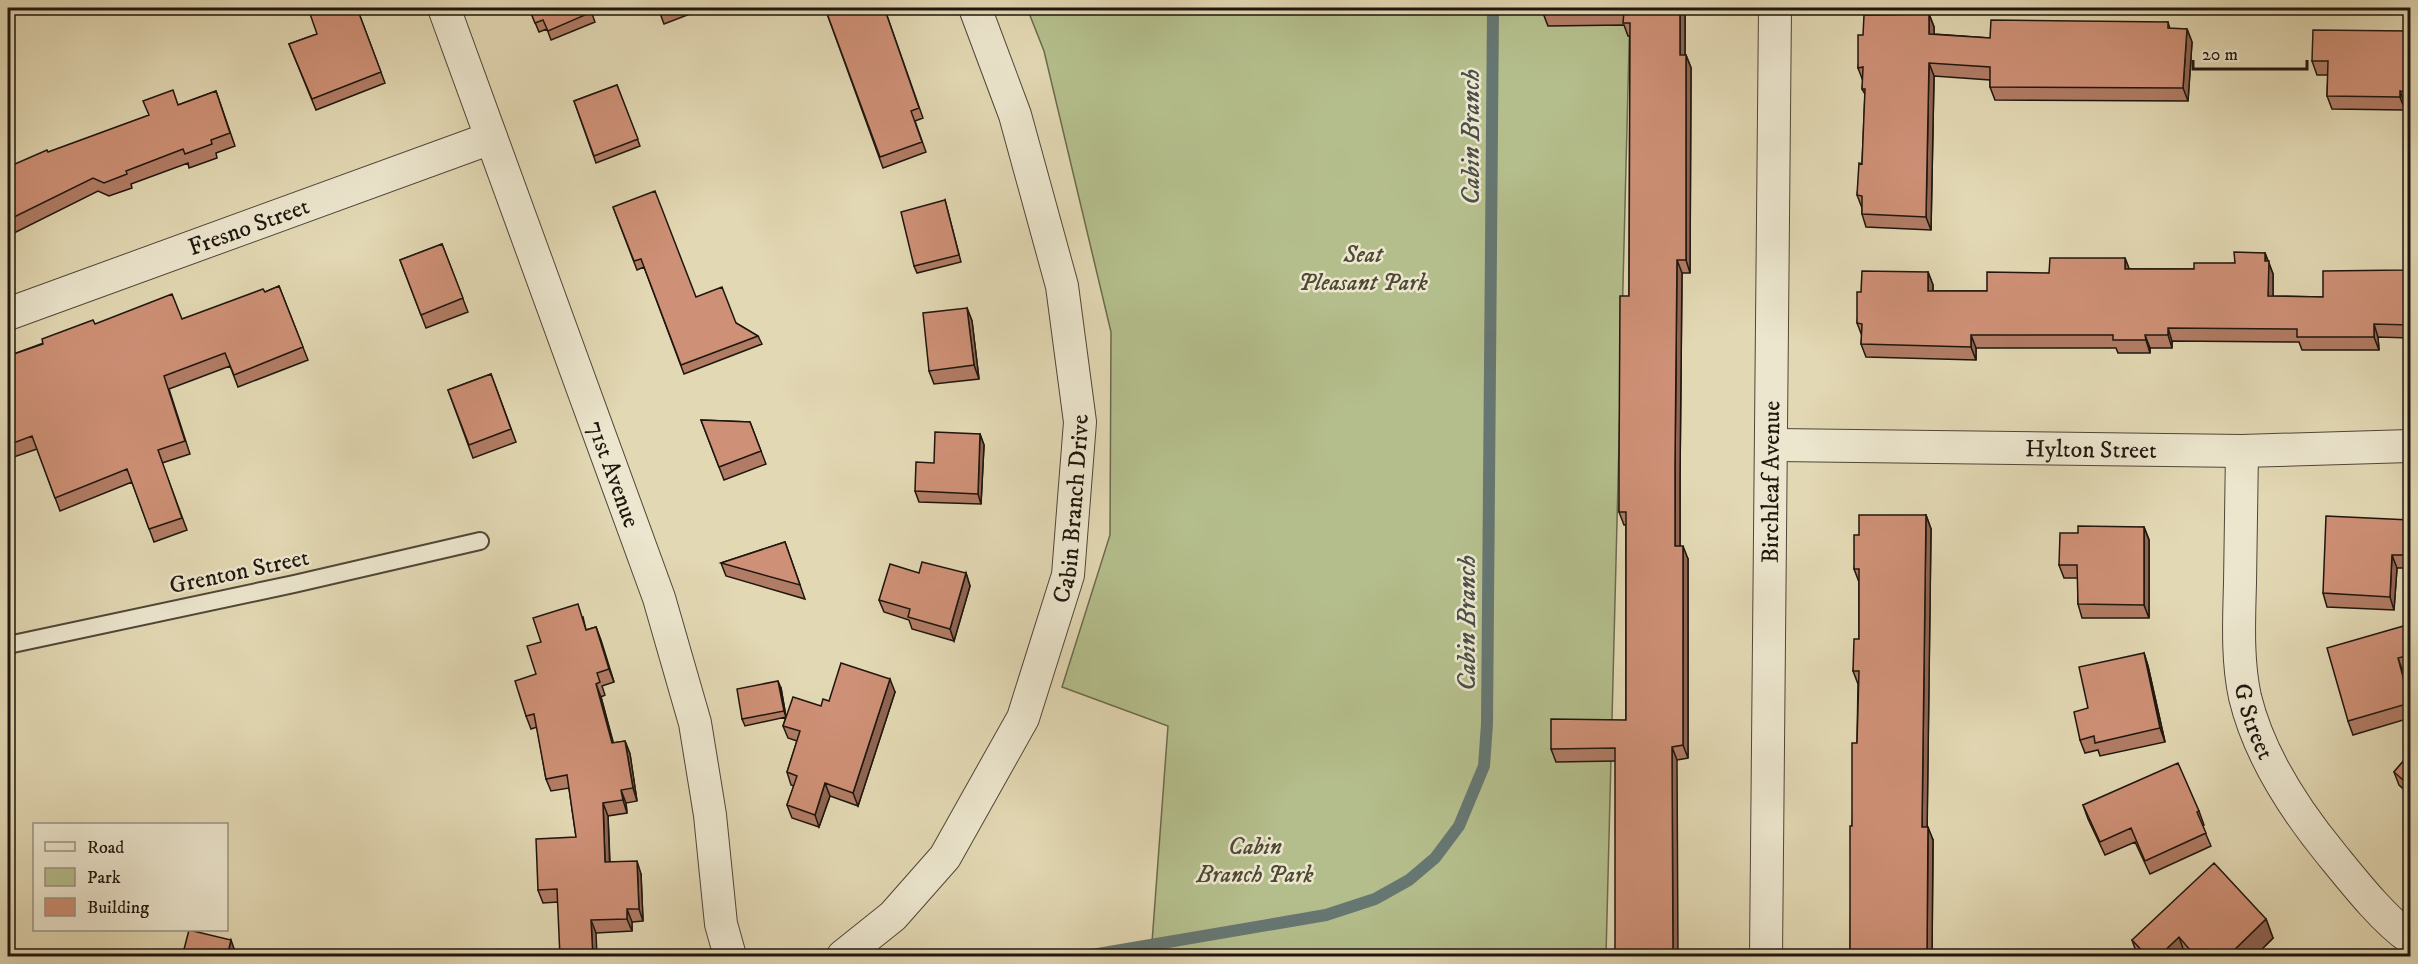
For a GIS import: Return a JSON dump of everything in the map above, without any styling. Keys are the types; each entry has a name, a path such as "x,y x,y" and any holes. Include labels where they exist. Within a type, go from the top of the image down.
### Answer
{"street":[{"name":"71st Avenue","path":"444,8 636,529 677,657 695,723 704,770 721,924 730,957"},
{"name":"Cabin Branch Drive","path":"843,957 893,916 945,857 1023,718 1068,575 1080,422 1062,286 1015,115 975,8"},
{"name":"Birchleaf Avenue","path":"1766,957 1775,8"},
{"name":"Fresno Street","path":"8,314 491,138"},
{"name":"Hylton Street","path":"1771,445 2242,451 2410,446"},
{"name":"G Street","path":"2242,451 2240,646 2245,696 2253,723 2290,798 2322,843 2401,943"}],"lane":[{"name":"Grenton Street","path":"8,645 294,584 480,541"}],"green space":[{"name":"Seat Pleasant Park","path":"1027,8 1630,8 1606,956 1151,956 1168,726 1062,687 1110,535 1111,332 1044,51"}],"building":[{"path":"308,8 357,8 381,72 312,99 289,44 317,34"},
{"path":"529,8 590,8 592,12 548,31 543,20 535,23"},
{"path":"825,8 873,8 875,13 885,10 919,108 911,111 922,142 880,157"},
{"path":"1543,8 1680,8 1680,55 1686,55 1686,260 1677,260 1675,546 1683,546 1683,745 1672,747 1673,957 1615,957 1615,748 1551,749 1551,719 1626,720 1626,512 1619,512 1619,465 1620,296 1629,296 1630,23 1623,23 1624,12 1543,13"},
{"path":"1929,14 1929,34 1990,38 1991,20 2168,22 2168,28 2187,29 2183,88 1990,87 1990,67 1929,63 1926,217 1862,214 1862,196 1857,195 1859,163 1862,164 1865,89 1862,89 1863,67 1858,68 1858,35 1863,35 1864,15"},
{"path":"2313,30 2410,31 2410,93 2400,91 2400,97 2327,96 2328,61 2312,61"},
{"path":"617,85 638,139 594,156 574,101"},
{"path":"173,90 178,105 216,91 230,133 211,140 212,144 185,154 183,149 126,171 127,174 104,183 93,178 8,220 8,167 47,150 48,152 149,115 143,101"},
{"path":"655,191 696,297 722,287 736,323 758,336 681,365 641,259 634,261 613,207"},
{"path":"945,200 959,255 914,266 901,212"},
{"path":"442,244 463,298 421,315 400,260"},
{"path":"2234,252 2265,253 2265,261 2269,261 2268,296 2323,297 2323,271 2404,270 2405,259 2410,259 2410,325 2374,324 2374,337 2297,337 2297,329 2168,328 2168,335 2145,335 2146,340 2113,340 2113,335 1971,335 1971,347 1861,344 1862,324 1857,323 1857,292 1861,292 1862,271 1928,272 1928,291 1987,291 1987,272 2049,273 2050,258 2125,258 2125,269 2194,269 2194,263 2235,263"},
{"path":"279,286 303,347 234,375 225,353 164,376 185,441 158,450 182,518 149,529 127,469 55,498 32,436 8,445 8,356 43,344 42,339 93,320 95,324 172,294 182,319 263,289 265,292"},
{"path":"967,308 974,365 929,371 923,313"},
{"path":"491,374 511,429 469,445 448,390"},
{"path":"701,420 750,422 761,451 719,467"},
{"path":"935,432 980,434 978,494 915,491 916,462 934,463"},
{"path":"1859,515 1926,515 1922,827 1928,827 1927,957 1850,957 1852,743 1857,743 1859,671 1853,671 1854,639 1859,639 1859,569 1854,569 1854,535 1859,535"},
{"path":"2326,516 2410,520 2410,555 2392,555 2390,597 2323,593"},
{"path":"2078,526 2144,527 2144,605 2078,604 2077,565 2059,565 2060,533 2078,533"},
{"path":"785,542 800,585 721,563"},
{"path":"922,562 966,573 950,629 908,617 910,609 879,600 890,564 919,573"},
{"path":"578,604 586,630 596,627 609,669 597,673 600,682 596,684 612,743 625,741 633,788 621,790 623,800 603,803 605,862 637,861 639,909 627,909 627,919 591,920 593,957 560,957 557,889 538,890 536,839 576,837 567,775 546,779 534,714 526,716 515,681 536,674 527,646 541,642 533,618"},
{"path":"2407,625 2410,655 2398,658 2410,703 2348,721 2327,648"},
{"path":"2144,653 2160,728 2095,743 2094,736 2080,740 2074,712 2088,708 2079,667"},
{"path":"841,663 890,679 853,793 825,783 815,815 787,805 797,776 787,772 800,731 783,726 793,697 821,706 823,699 829,701"},
{"path":"778,681 784,711 742,719 737,689"},
{"path":"2410,753 2410,786 2394,772"},
{"path":"2178,763 2206,833 2145,861 2131,828 2100,842 2083,805"},
{"path":"2214,863 2266,919 2227,957 2196,957 2179,937 2158,957 2148,957 2132,940"},
{"path":"189,931 231,940 227,957 182,957"}],"waterway":[{"name":"Cabin Branch","path":"1086,956 1326,915 1375,899 1409,880 1435,858 1459,826 1484,766 1487,724 1493,8"}],"park label":[{"name":"Cabin Branch Park","path":"1255,860"}]}
